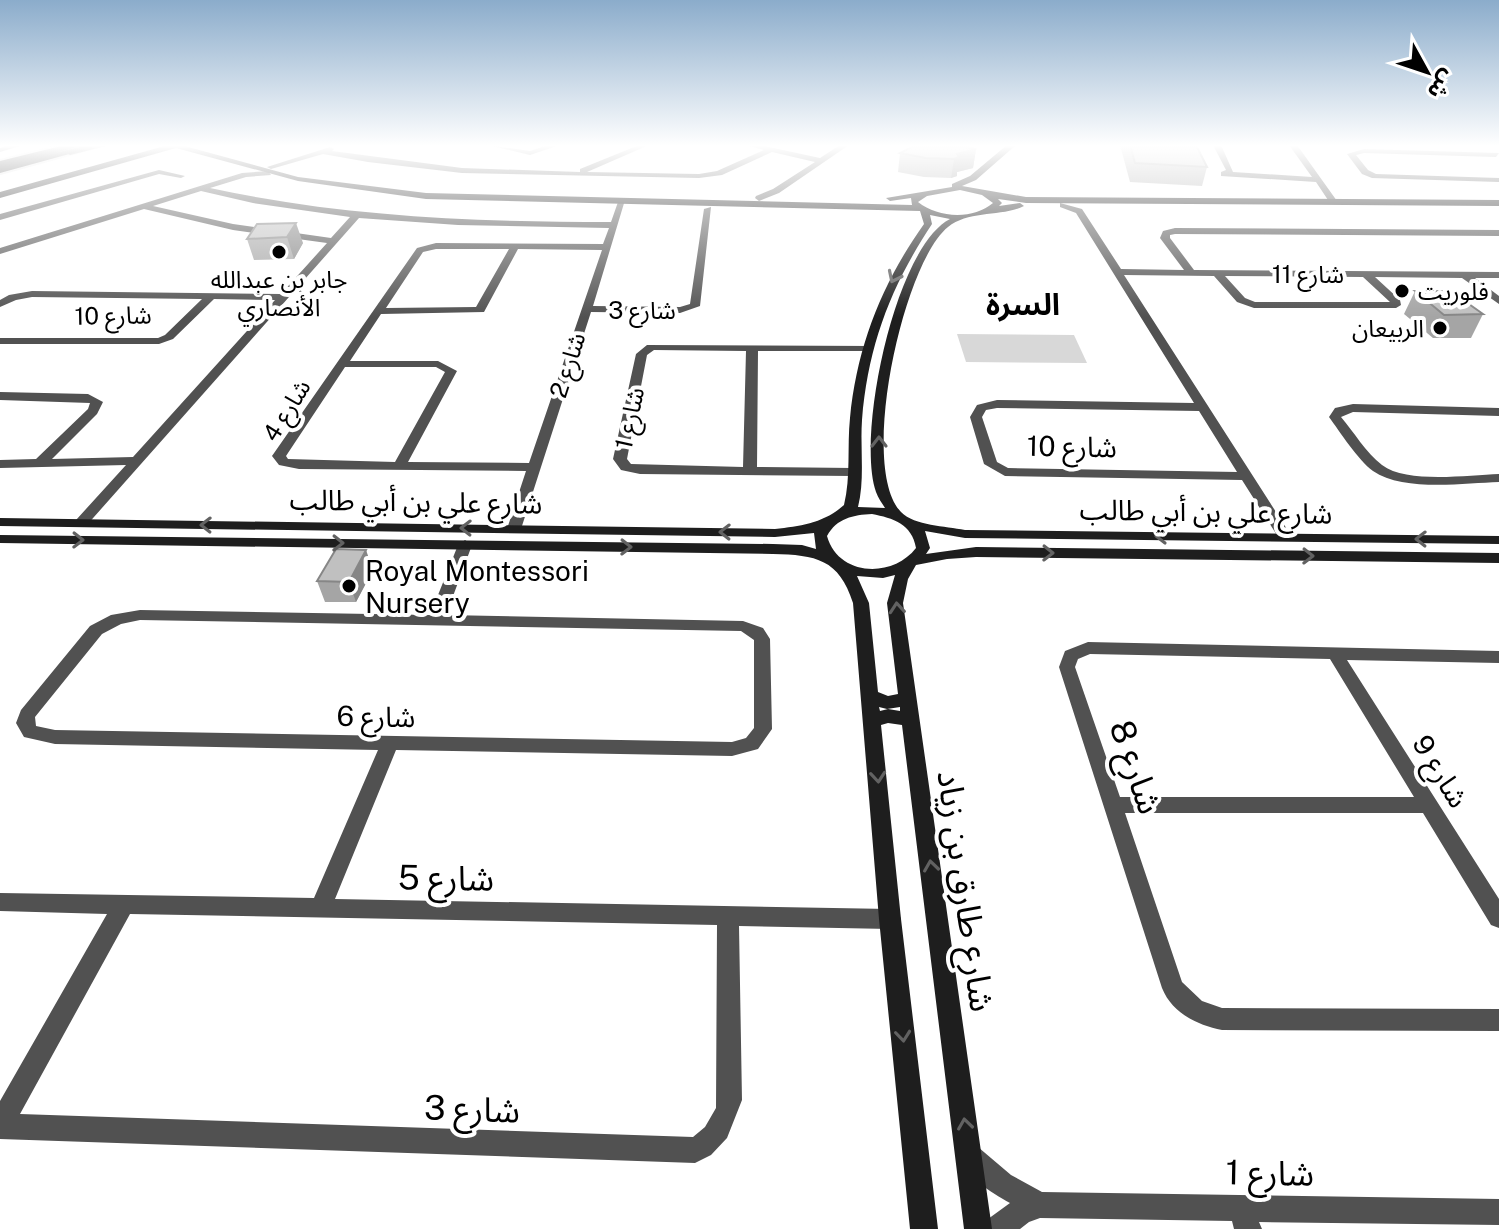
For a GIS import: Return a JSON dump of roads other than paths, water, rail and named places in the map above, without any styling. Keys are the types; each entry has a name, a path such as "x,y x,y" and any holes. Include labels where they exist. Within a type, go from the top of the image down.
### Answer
{"street":[{"path":"0,217 52,202"},
{"path":"0,251 160,202"},
{"path":"268,202 357,215 490,224 613,225"},
{"name":"شارع 2","path":"514,529 622,202"},
{"path":"629,202 703,206 783,202"},
{"path":"850,202 920,209 951,216 971,215"},
{"path":"917,202 928,224 891,282 868,348 858,391 852,503 822,530 820,541 855,585 861,603 890,919 924,1229"},
{"path":"990,210 997,202"},
{"path":"1370,202 1441,205"},
{"path":"896,515 882,493 881,393 893,331 925,253 943,227 990,210 1063,205 1084,208 1499,206"},
{"name":"شارع 3","path":"586,309 680,310 695,306 703,206"},
{"path":"145,207 224,226 334,241"},
{"path":"1084,208 1118,272 1285,537"},
{"path":"81,523 357,215"},
{"path":"1191,273 1165,238 1166,233 1499,233"},
{"name":"شارع 4","path":"534,467 299,465 279,458 423,249 436,246 608,247"},
{"path":"378,311 470,312 482,309 515,246"},
{"name":"شارع 11","path":"1118,272 1499,275"},
{"path":"1218,274 1241,300 1254,305 1396,305 1396,301 1367,275"},
{"path":"1465,275 1499,301"},
{"name":"شارع 10","path":"0,304 13,297 32,294 284,297"},
{"name":"شارع 10","path":"0,341 159,341 169,337 211,296"},
{"name":"شارع 1","path":"853,472 635,470 623,465 620,459 643,352 660,346 868,348"},
{"path":"750,471 752,347"},
{"name":"شارع 4","path":"342,364 438,364 451,371 400,465"},
{"path":"858,391 867,397 881,393"},
{"path":"0,396 88,398 97,402 93,411 39,464"},
{"name":"شارع 10","path":"1203,407 992,404 981,408 976,417 991,464 1005,472 1246,476"},
{"path":"855,409 870,405 879,412"},
{"path":"1499,412 1353,408 1339,411 1335,417 1384,473 1405,478 1499,478"},
{"path":"0,464 136,461"},
{"path":"835,518 872,510 896,515 913,525 923,543 912,563 877,573 835,561"},
{"name":"شارع علي بن أبي طالب","path":"0,539 465,545 774,541 835,518"},
{"name":"شارع علي بن أبي طالب","path":"0,522 514,529 774,541 835,561"},
{"name":"شارع علي بن أبي طالب","path":"913,525 955,534 1495,542"},
{"path":"267,542 280,532 279,526"},
{"path":"300,543 298,535 316,526"},
{"path":"1012,535 1002,543 1015,552"},
{"path":"436,620 465,545"},
{"name":"شارع علي بن أبي طالب","path":"912,563 956,553 1015,552 1499,558"},
{"name":"شارع طارق بن زياد","path":"912,563 900,579 895,596 978,1229"},
{"name":"شارع 6","path":"125,617 747,627 762,639 762,732 752,744 732,749 389,745 55,737 30,732 25,723 27,715 96,630 125,617"},
{"name":"شارع 8","path":"1499,657 1088,648 1075,652 1069,659 1068,673 1173,988 1182,1000 1196,1010 1222,1019 1499,1020"},
{"name":"شارع 9","path":"1336,655 1499,918"},
{"path":"872,697 910,709"},
{"path":"873,720 910,709"},
{"path":"321,908 389,745"},
{"path":"1113,805 1430,805"},
{"name":"شارع 5","path":"0,902 890,919"},
{"path":"0,1126 124,904"},
{"name":"شارع 3","path":"0,1126 695,1150 717,1131 728,1112 730,1100 728,916"},
{"name":"شارع 1","path":"969,1156 1002,1184 1040,1205"},
{"name":"شارع 1","path":"998,1229 1021,1211 1040,1205 1244,1219 1499,1212"}],"place":[{"name":"جابر بن عبدالله الأنصاري","path":"279,252"},
{"name":"فلوريت","path":"1402,291"},
{"name":"الربيعان","path":"1440,328"},
{"name":"Royal Montessori Nursery","path":"349,586"}],"district":[{"name":"السرة","path":"1023,304"}]}
